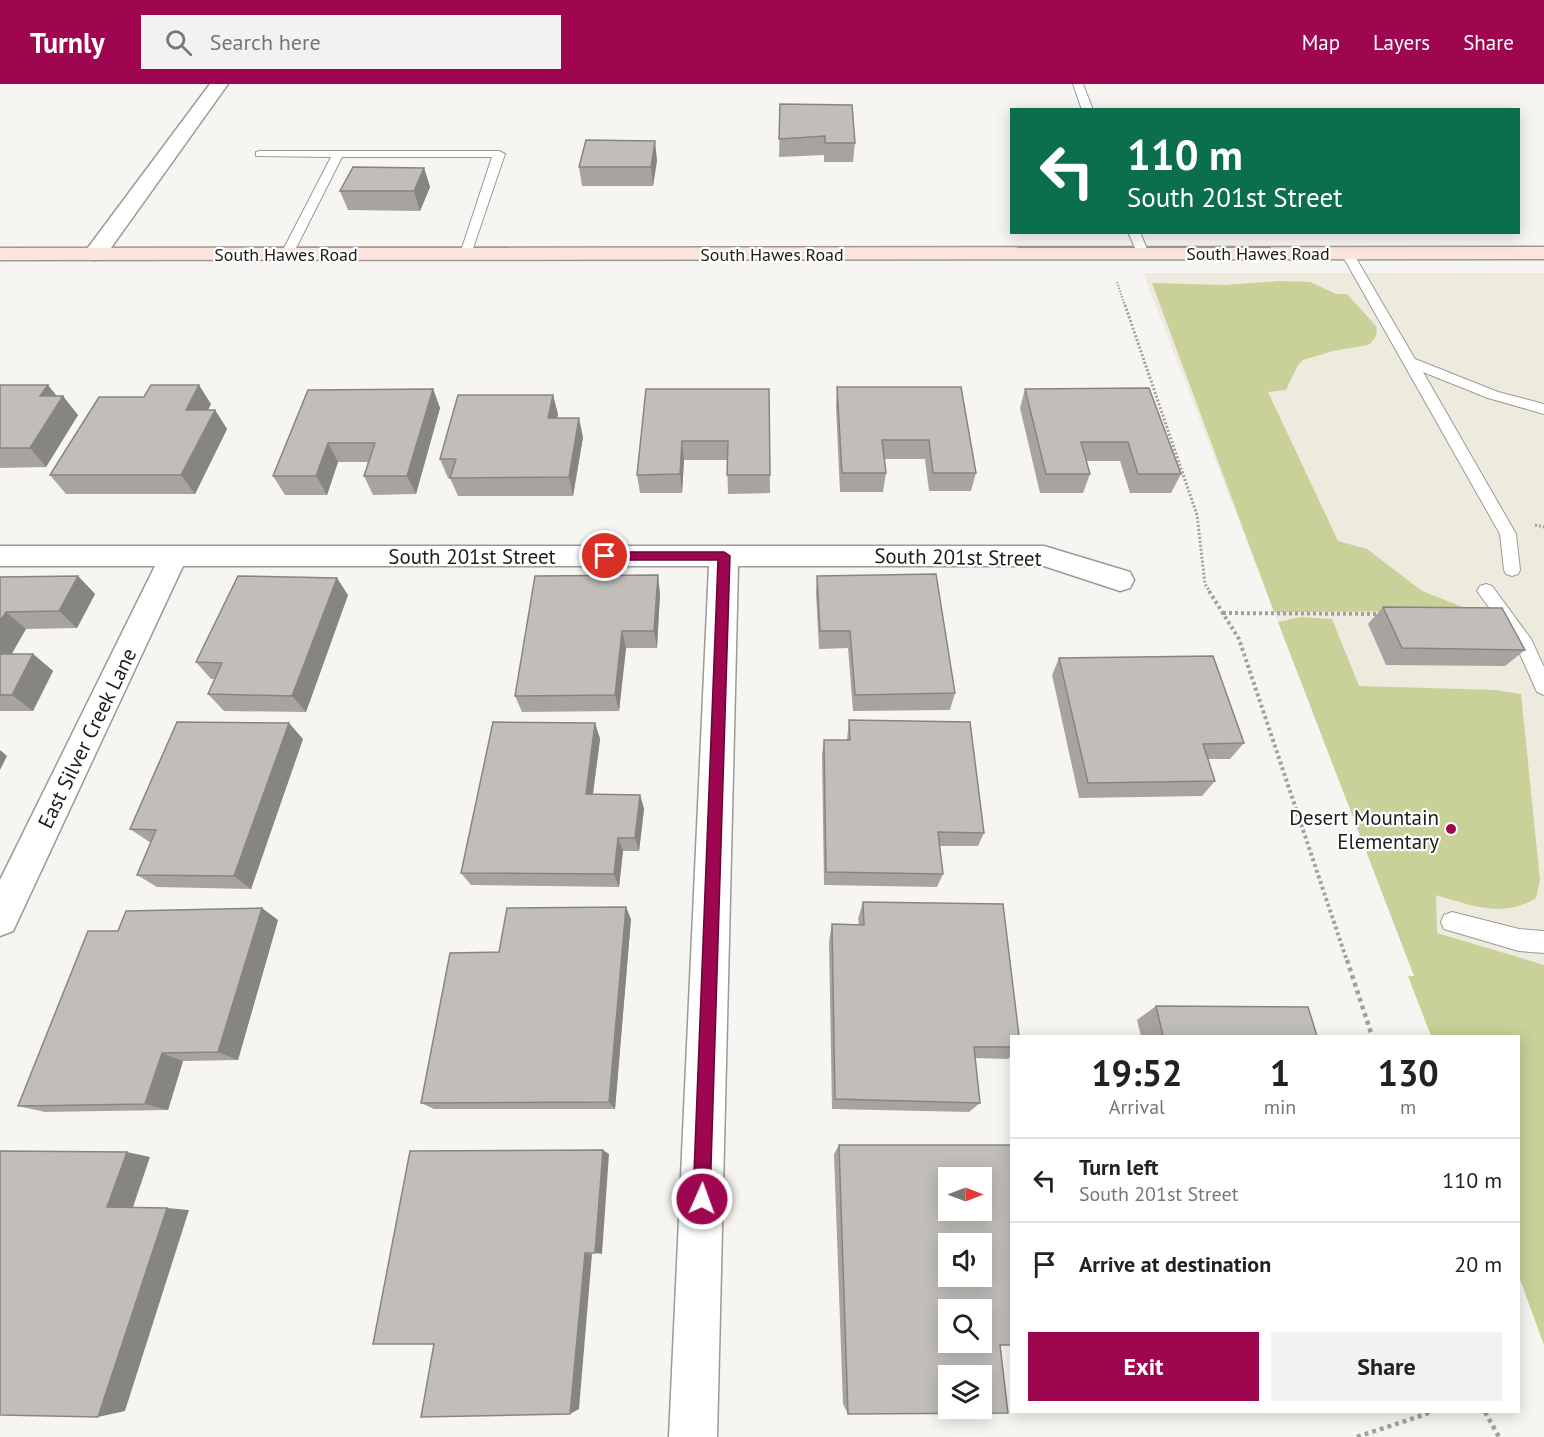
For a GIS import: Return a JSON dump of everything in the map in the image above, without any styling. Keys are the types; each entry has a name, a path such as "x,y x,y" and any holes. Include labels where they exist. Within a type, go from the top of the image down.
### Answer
{"main road":[{"name":"South Hawes Road","path":"0,254 1544,253"}],"street":[{"path":"95,254 219,84"},
{"name":"South 201st Street","path":"0,556 1044,556 1120,580"},
{"name":"East Silver Creek Lane","path":"0,919 174,556"},
{"path":"693,1437 724,556"}],"lane":[{"path":"1078,84 1087,108"},
{"path":"260,154 499,154 466,254"},
{"path":"287,254 338,154"},
{"path":"1135,234 1143,254"},
{"path":"1347,253 1508,534 1512,570"},
{"path":"1409,362 1492,395 1544,409"},
{"path":"1486,591 1522,639 1544,687"},
{"path":"1452,922 1519,940 1544,942"}],"path":[{"path":"1107,253 1197,515 1205,584 1239,639 1372,1035"},
{"path":"1223,613 1390,614"},
{"path":"1357,1437 1429,1413"},
{"path":"1486,1413 1499,1437"}],"shaded area":[{"name":"Desert Mountain Elementary","path":"1143,273 1544,273 1544,1313 1520,1057 1520,1035 1438,1035"}],"green space":[{"path":"1279,281 1310,282 1336,294 1347,294 1376,326 1375,337 1368,345 1333,351 1303,360 1298,365 1286,390 1268,392 1338,541 1367,549 1422,591 1473,611 1274,612 1152,283 1224,285"},
{"path":"1300,617 1332,619 1359,686 1495,690 1521,694 1540,880 1536,898 1511,908 1499,909 1474,906 1436,895 1437,933 1544,965 1544,1345 1520,1279 1520,1035 1431,1035 1408,976 1414,976 1278,622"}],"building":[{"path":"780,104 852,105 855,143 825,143 825,136 779,139"},
{"path":"586,140 655,141 651,167 579,167"},
{"path":"353,167 424,168 414,191 340,191"},
{"path":"0,385 48,385 40,396 63,396 30,448 0,448"},
{"path":"151,385 199,385 186,410 215,410 181,475 50,475 99,397 144,397"},
{"path":"837,387 961,387 976,473 933,473 929,440 882,440 886,473 842,473"},
{"path":"1149,388 1181,474 1138,474 1128,442 1081,442 1090,474 1046,474 1025,389"},
{"path":"433,389 407,476 364,476 375,443 328,443 316,476 273,476 308,390"},
{"path":"646,389 769,389 770,475 727,475 728,441 682,441 680,474 637,475"},
{"path":"458,395 553,395 548,418 579,418 569,477 450,478 456,459 440,459"},
{"path":"936,574 955,693 855,695 850,631 820,631 817,576"},
{"path":"658,575 654,631 622,631 615,695 515,696 535,576"},
{"path":"78,576 59,611 6,612 0,621 0,577"},
{"path":"238,576 337,578 292,696 208,694 222,663 196,662"},
{"path":"1383,607 1502,608 1525,650 1402,648"},
{"path":"0,654 33,654 12,695 0,695"},
{"path":"1213,656 1244,743 1203,744 1215,781 1088,783 1059,658"},
{"path":"849,720 970,722 984,833 938,832 943,874 826,872 824,740 850,740"},
{"path":"177,722 289,723 234,876 137,875 156,830 130,829"},
{"path":"493,722 595,723 586,794 640,795 635,838 618,838 614,874 461,873"},
{"path":"863,902 1003,904 1019,1035 1010,1035 1010,1047 974,1047 980,1103 835,1099 832,924 864,925"},
{"path":"626,907 609,1102 421,1103 450,953 499,952 507,908"},
{"path":"262,908 218,1052 162,1053 145,1104 18,1106 88,931 118,931 126,911"},
{"path":"1156,1006 1308,1007 1317,1035 1163,1035"},
{"path":"839,1145 1010,1145 1010,1345 1000,1345 1008,1413 992,1413 992,1365 938,1365 938,1413 848,1414"},
{"path":"603,1150 595,1253 585,1253 570,1414 421,1417 434,1344 373,1344 410,1151"},
{"path":"0,1151 127,1152 107,1207 167,1208 98,1417 0,1415"}],"place":[{"name":"Desert Mountain Elementary","path":"1451,829"}],"route":[{"path":"605,556 724,556 702,1199"}]}
